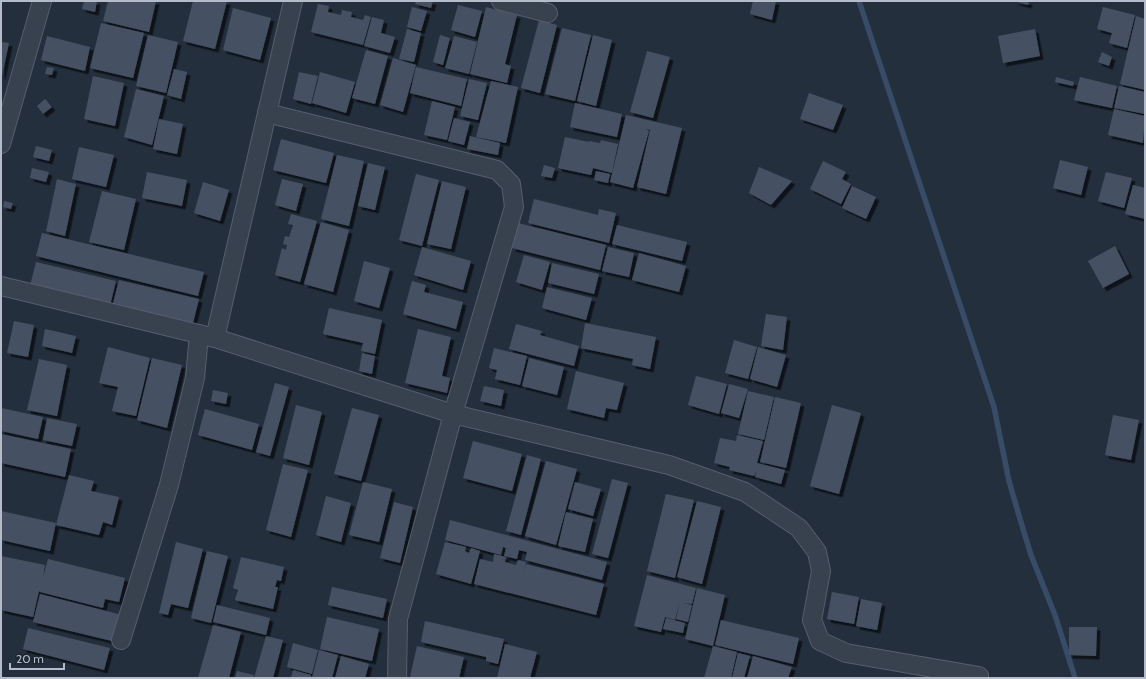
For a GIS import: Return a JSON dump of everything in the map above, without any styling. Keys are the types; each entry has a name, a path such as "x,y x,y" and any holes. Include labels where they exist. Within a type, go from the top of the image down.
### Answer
{"street":[{"path":"1,144 42,1"},
{"path":"120,640 169,485 195,378 267,113 293,1"},
{"path":"501,1 548,13"},
{"path":"267,113 496,170 511,184 514,207 453,414 398,619 395,672 397,678"},
{"path":"1,286 207,336 453,414 669,466 745,492 799,528 817,552 821,571 812,620 820,641 846,652 979,676"}],"building":[{"path":"84,1 97,1 95,12 82,9"},
{"path":"108,1 156,1 149,32 103,21"},
{"path":"193,1 227,1 215,49 183,41"},
{"path":"416,1 433,1 431,8 415,4"},
{"path":"753,1 776,1 772,20 750,14"},
{"path":"1013,1 1029,1 1028,5"},
{"path":"318,4 329,6 328,12 341,15 342,10 352,12 351,17 363,20 365,15 371,17 363,45 311,32"},
{"path":"458,5 482,11 475,37 451,30"},
{"path":"412,7 427,11 421,31 407,27"},
{"path":"486,7 517,15 505,64 511,66 507,83 470,74"},
{"path":"1103,7 1135,15 1127,48 1109,43 1112,33 1097,29"},
{"path":"233,8 271,18 260,60 223,50"},
{"path":"1136,16 1145,19 1145,90 1120,84"},
{"path":"372,17 384,20 381,33 395,37 390,53 364,46"},
{"path":"539,20 557,25 540,93 521,88"},
{"path":"101,23 144,33 133,78 90,68"},
{"path":"562,28 591,35 575,101 545,94"},
{"path":"407,29 421,33 414,62 399,59"},
{"path":"1035,29 1040,56 1003,63 998,36"},
{"path":"148,35 178,42 166,93 136,86"},
{"path":"440,35 450,38 443,65 433,62"},
{"path":"593,35 612,40 596,106 577,101"},
{"path":"47,36 90,47 85,71 41,60"},
{"path":"454,36 477,42 469,74 445,68"},
{"path":"1,42 9,43 2,76 1,76"},
{"path":"366,50 388,56 375,104 352,98"},
{"path":"647,51 670,57 653,118 630,112"},
{"path":"1102,52 1112,57 1109,66 1098,62"},
{"path":"393,58 416,65 403,112 380,105"},
{"path":"47,67 54,68 52,75 45,74"},
{"path":"416,67 467,79 461,106 410,93"},
{"path":"174,69 187,72 181,99 167,95"},
{"path":"299,72 318,76 311,104 293,99"},
{"path":"320,72 355,82 346,113 312,103"},
{"path":"93,76 124,83 115,126 84,119"},
{"path":"1056,77 1074,82 1073,86 1055,82"},
{"path":"1080,77 1117,86 1112,108 1074,100"},
{"path":"469,79 487,83 478,120 460,116"},
{"path":"491,81 518,87 506,143 476,137"},
{"path":"1119,86 1145,92 1145,114 1114,108"},
{"path":"136,89 164,96 152,145 124,137"},
{"path":"809,93 843,105 833,130 800,119"},
{"path":"45,99 52,107 43,114 37,106"},
{"path":"432,101 455,107 447,140 424,135"},
{"path":"575,103 622,114 617,137 570,127"},
{"path":"1114,109 1145,116 1143,143 1108,135"},
{"path":"626,115 682,128 666,194 637,187 650,130 646,129 649,131 633,188 610,182"},
{"path":"454,118 470,122 464,145 448,141"},
{"path":"159,119 183,124 177,154 153,149"},
{"path":"470,136 500,143 498,155 467,149"},
{"path":"565,137 589,142 600,143 601,140 618,144 612,173 593,168 591,175 558,168"},
{"path":"281,139 334,153 326,183 273,170"},
{"path":"36,146 52,150 49,161 33,157"},
{"path":"79,147 114,155 106,187 72,179"},
{"path":"337,155 364,161 349,226 321,219"},
{"path":"1060,160 1088,167 1081,195 1053,188"},
{"path":"823,161 846,172 842,179 851,184 841,204 810,189"},
{"path":"368,163 385,167 375,210 358,206"},
{"path":"544,165 555,168 552,178 541,176"},
{"path":"759,167 792,181 771,205 749,193"},
{"path":"32,168 49,172 46,182 30,178"},
{"path":"596,171 610,174 608,183 594,180"},
{"path":"147,172 187,180 182,206 142,198"},
{"path":"1106,172 1132,178 1124,208 1098,201"},
{"path":"416,174 439,180 422,246 399,240"},
{"path":"57,179 76,184 65,236 46,231"},
{"path":"282,179 303,184 296,211 275,205"},
{"path":"442,181 466,187 451,249 427,244"},
{"path":"203,182 229,190 220,221 194,213"},
{"path":"1133,185 1145,188 1145,219 1125,214"},
{"path":"852,186 876,197 866,219 842,208"},
{"path":"102,191 136,199 124,250 89,242"},
{"path":"534,199 598,215 599,209 616,213 609,243 528,223"},
{"path":"4,201 13,203 11,209 3,207"},
{"path":"291,214 317,221 300,282 275,275 282,248 286,250 287,245 283,244 285,236 289,237 293,225 288,224"},
{"path":"321,222 349,230 333,292 304,284"},
{"path":"518,223 606,245 600,270 512,248"},
{"path":"617,225 687,242 682,261 612,244"},
{"path":"42,233 204,272 198,296 36,256"},
{"path":"1115,246 1129,274 1103,288 1088,261"},
{"path":"422,247 471,261 463,290 414,275"},
{"path":"608,247 634,253 629,277 602,271"},
{"path":"639,253 686,266 679,292 632,280"},
{"path":"524,255 550,262 542,290 516,282"},
{"path":"364,261 390,268 379,308 354,301"},
{"path":"36,262 116,281 110,306 30,286"},
{"path":"552,263 599,274 594,294 548,283"},
{"path":"119,280 199,299 192,327 112,307"},
{"path":"412,281 426,285 424,292 463,302 456,329 403,314"},
{"path":"547,287 592,298 586,320 542,308"},
{"path":"329,308 382,320 375,354 361,351 363,343 323,334"},
{"path":"766,314 787,317 783,350 761,346"},
{"path":"14,321 34,325 28,357 7,353"},
{"path":"585,323 656,337 650,369 632,365 633,359 581,348"},
{"path":"516,324 542,331 540,335 579,346 574,366 509,349"},
{"path":"45,329 76,336 72,353 42,346"},
{"path":"418,329 451,337 442,376 450,378 447,393 405,383"},
{"path":"734,340 757,347 748,379 725,373"},
{"path":"108,347 150,358 136,416 112,411 118,387 99,383"},
{"path":"758,347 786,355 777,387 750,379"},
{"path":"494,348 527,356 520,385 495,379 497,370 489,368"},
{"path":"362,353 375,356 372,374 359,371"},
{"path":"152,358 182,365 167,428 137,420"},
{"path":"529,358 564,367 557,395 522,386"},
{"path":"39,359 67,365 57,416 27,410"},
{"path":"576,371 624,383 617,410 606,408 604,418 567,409"},
{"path":"696,376 727,384 719,414 688,405"},
{"path":"275,383 289,387 270,456 256,452"},
{"path":"729,384 748,389 739,418 721,413"},
{"path":"484,386 504,390 501,406 480,401"},
{"path":"213,390 228,393 226,404 211,401"},
{"path":"748,391 774,397 764,440 738,434"},
{"path":"775,397 801,403 786,468 760,462"},
{"path":"296,405 322,412 309,465 283,458"},
{"path":"832,405 861,413 839,494 810,486"},
{"path":"1,408 43,417 38,439 1,431"},
{"path":"352,408 379,415 361,481 334,474"},
{"path":"205,409 259,424 252,450 198,435"},
{"path":"1113,415 1139,420 1131,460 1105,455"},
{"path":"47,418 77,424 72,446 43,440"},
{"path":"1,434 71,449 65,477 1,463"},
{"path":"737,435 763,441 757,463 785,470 781,484 755,477 756,472 754,476 729,470 730,467 714,463 720,438 736,441"},
{"path":"473,441 522,454 512,491 463,478"},
{"path":"527,455 541,459 521,535 506,531"},
{"path":"546,461 577,469 556,545 525,536"},
{"path":"283,464 308,470 291,537 266,530"},
{"path":"69,475 94,481 91,491 119,497 112,525 103,522 99,535 56,525"},
{"path":"612,479 628,483 608,558 592,554"},
{"path":"363,482 392,489 379,542 349,535"},
{"path":"575,482 601,489 593,516 568,509"},
{"path":"666,494 694,500 675,578 647,571"},
{"path":"326,496 351,503 341,542 316,535"},
{"path":"697,501 721,507 702,584 677,577"},
{"path":"394,502 413,507 400,563 380,558"},
{"path":"1,511 56,523 50,551 1,540"},
{"path":"566,512 593,519 585,552 558,546"},
{"path":"450,520 607,562 602,580 525,560 527,552 519,550 517,559 504,556 506,548 503,547 501,555 445,540"},
{"path":"176,542 203,549 188,608 171,604 168,615 159,613"},
{"path":"445,542 466,547 465,551 469,553 471,548 480,551 471,584 436,574"},
{"path":"207,551 228,556 211,623 191,618"},
{"path":"494,554 506,557 505,562 516,565 518,560 526,562 524,571 526,564 604,584 596,615 474,584 480,559 493,562"},
{"path":"1,556 45,565 43,577 48,559 125,578 119,602 105,599 103,608 39,591 33,617 1,610"},
{"path":"241,557 284,567 281,581 277,580 275,587 278,587 273,609 235,600 238,590 233,588"},
{"path":"647,575 696,588 692,604 683,603 692,605 688,622 676,619 680,601 675,620 665,617 661,632 634,626"},
{"path":"332,587 387,599 383,618 328,605"},
{"path":"697,588 725,595 713,646 685,639"},
{"path":"832,592 859,597 854,624 827,619"},
{"path":"40,594 122,615 116,642 33,622"},
{"path":"861,599 882,603 877,630 856,626"},
{"path":"217,605 270,618 266,635 213,622"},
{"path":"327,617 379,629 372,661 320,649"},
{"path":"666,618 685,623 683,633 663,629"},
{"path":"721,620 799,638 793,664 715,645"},
{"path":"425,621 504,639 498,664 486,661 486,657 421,642"},
{"path":"213,625 241,632 229,678 198,678"},
{"path":"1069,627 1097,627 1096,656 1069,655"},
{"path":"28,628 110,648 104,670 23,649"},
{"path":"266,636 283,640 273,678 254,678"},
{"path":"293,643 318,650 312,674 287,667"},
{"path":"505,644 537,652 530,678 497,678"},
{"path":"417,646 464,657 459,678 410,677"},
{"path":"713,646 737,652 731,678 704,678"},
{"path":"319,650 338,655 332,678 312,678"},
{"path":"738,653 750,656 744,678 732,678"},
{"path":"341,656 369,664 365,678 335,678"},
{"path":"753,656 792,667 788,678 747,678"},
{"path":"293,670 311,675 311,678 291,678"},
{"path":"237,671 254,675 253,678 235,678"}],"waterway":[{"path":"859,1 994,407 1009,481 1020,519 1031,555 1055,615 1075,678"}]}
